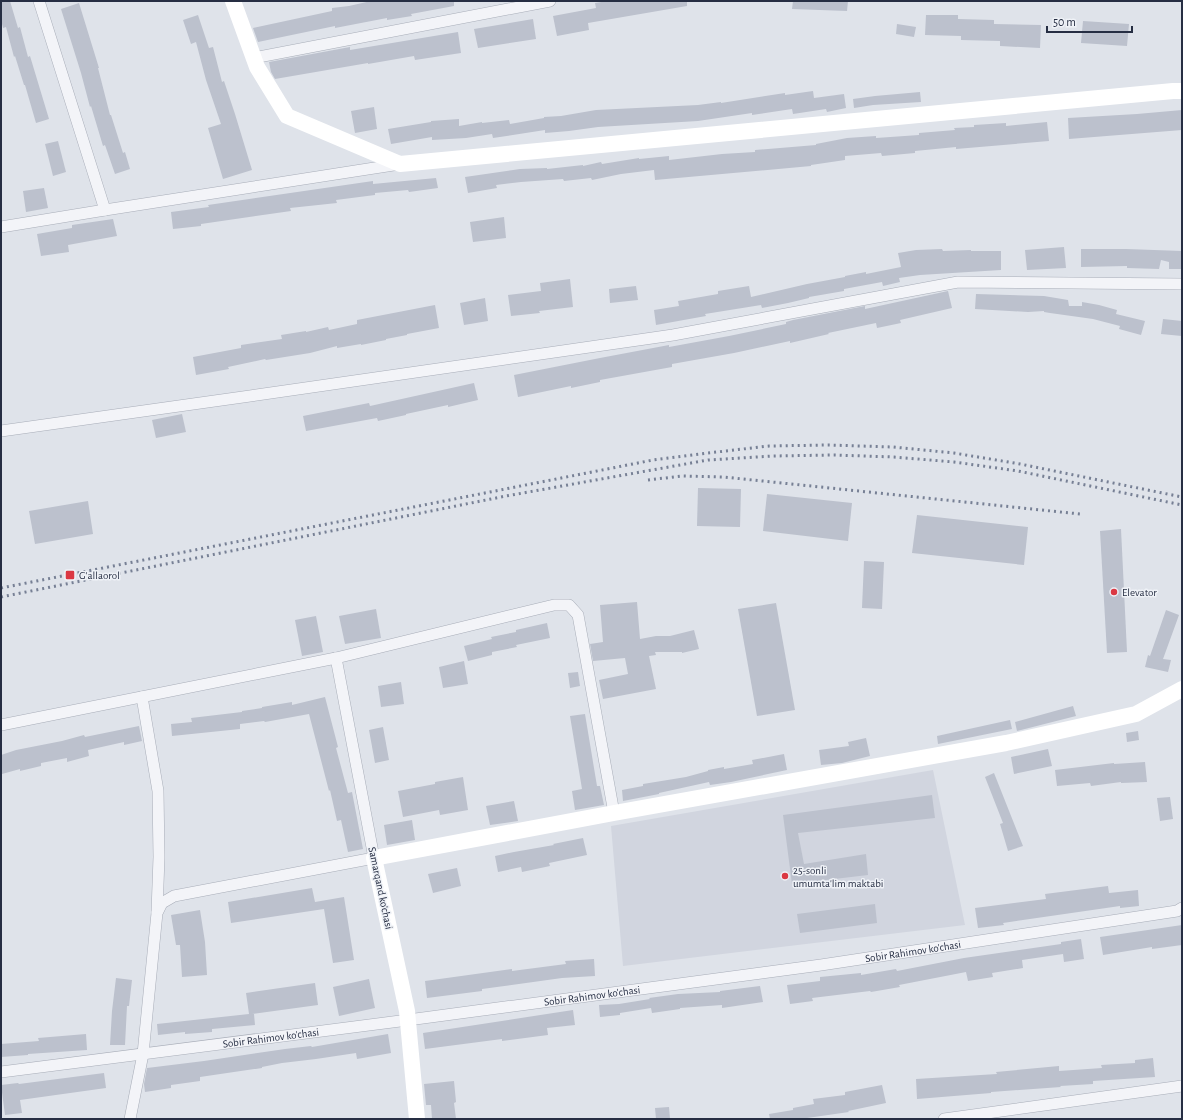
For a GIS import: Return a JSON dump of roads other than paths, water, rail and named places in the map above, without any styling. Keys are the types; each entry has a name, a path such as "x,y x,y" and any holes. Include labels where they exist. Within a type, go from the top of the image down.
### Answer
{"street":[{"path":"39,1 105,210"},
{"path":"233,1 257,67 287,116 400,164"},
{"path":"253,58 550,1"},
{"path":"1,227 400,164 1165,92 1182,92"},
{"path":"1,431 673,335 958,282 1182,284"},
{"path":"1,726 336,658 554,605 569,605 578,615 614,813"},
{"name":"Samarqand ko'chasi","path":"336,658 374,858 407,1011 417,1119"},
{"path":"157,913 162,903 174,896 614,813 1006,743 1136,714 1182,689"},
{"path":"130,1119 143,1054 157,913 159,857 158,791 142,697"},
{"name":"Sobir Rahimov ko'chasi","path":"1,1072 408,1020 821,964 1177,911 1182,908"},
{"path":"944,1119 1182,1086"}],"railway":[{"path":"1,588 653,460 769,446 828,445 893,447 954,453 1020,464 1182,497"},
{"path":"1,597 506,496 708,460 772,456 834,455 894,457 954,462 1018,471 1182,505"},
{"path":"648,480 682,476 724,477 1080,514"}],"place":[{"name":"Gʻallaorol","path":"70,575"},
{"name":"Elevator","path":"1114,592"},
{"name":"25-sonli umumta'lim maktabi","path":"785,876"}]}
